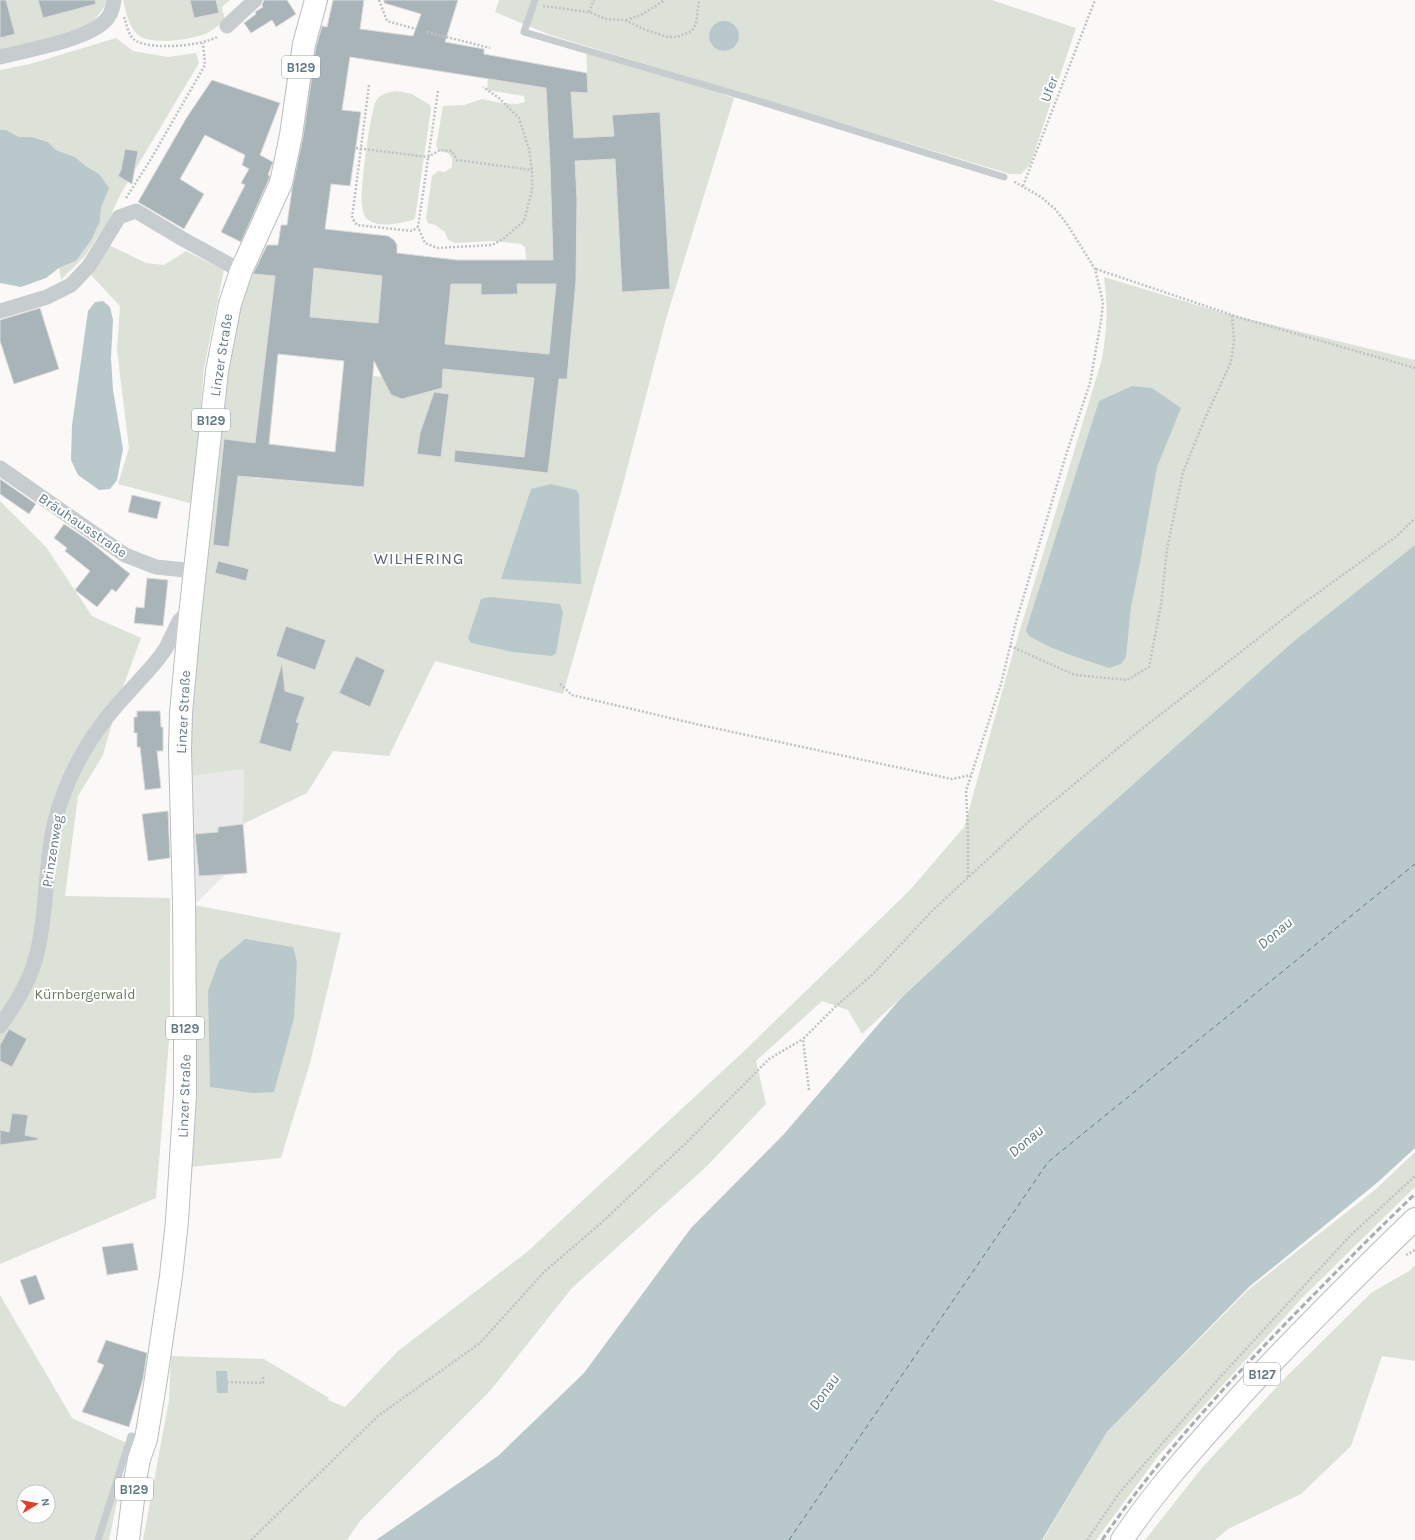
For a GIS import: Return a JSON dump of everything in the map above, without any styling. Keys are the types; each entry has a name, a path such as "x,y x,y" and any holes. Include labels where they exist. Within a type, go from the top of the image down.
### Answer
{"main road":[{"name":"Linzer Straße","path":"141,1540 146,1476 146,1439 171,1276 182,1151 185,1095 185,957 180,750 184,675 217,371 230,304 241,271 281,183 304,44 316,0"},
{"name":"B127","path":"1122,1540 1161,1486 1208,1432 1297,1336 1415,1219"},
{"name":"Linzer Straße","path":"128,1540 136,1475 139,1459 146,1439"}],"street":[{"path":"0,57 83,34 104,22 110,14 114,0"},
{"path":"227,26 255,0"},
{"path":"0,311 47,297 71,285 89,266 119,217 136,211 241,271"},
{"name":"Bräuhausstraße","path":"0,468 125,555 156,567 195,571"},
{"name":"Prinzenweg","path":"0,1026 22,992 37,954 55,821 69,781 79,761 102,724 159,658 166,648 179,621 184,616 190,615"}],"lane":[{"path":"534,3 524,32 749,98 1004,177"},
{"path":"98,1540 131,1436 146,1439"}],"path":[{"path":"378,0 387,21 416,29"},
{"path":"589,12 594,0"},
{"path":"625,20 641,15 665,0"},
{"path":"534,3 589,12 606,18 625,20 646,30 668,37 677,37 686,35 692,31 696,24 699,0"},
{"name":"Ufer","path":"1095,0 1023,186 1041,197 1055,209 1078,239 1096,269"},
{"path":"119,217 128,194 151,159 205,65 203,43 176,46 148,44 136,41 129,34 124,14"},
{"path":"428,32 490,48"},
{"path":"369,85 352,218 357,225 412,231 418,227"},
{"path":"438,91 418,227 425,243 437,248 492,245 524,221 532,190 532,170 529,149 519,118 499,98 483,87"},
{"path":"356,148 428,157 440,150 452,151 457,160 532,170"},
{"path":"1096,269 1232,315 1415,368"},
{"path":"968,877 966,791 1001,684 1016,622 1065,458 1090,383 1102,321 1103,303 1096,269"},
{"path":"1010,646 1074,675 1127,680 1149,667 1161,605 1167,549 1182,472 1231,362 1234,340 1232,315"},
{"path":"252,1540 378,1416 480,1343 544,1272 600,1224 684,1145 769,1059 803,1039 836,1006 872,975 932,911 1028,822 1134,735 1301,605 1397,536 1415,518"},
{"path":"560,684 572,695 700,725 952,779 971,775"},
{"path":"803,1039 809,1090"},
{"path":"1087,1540 1120,1492 1222,1375 1349,1237 1415,1176"},
{"path":"227,1382 263,1383 264,1376"}],"shaded area":[{"path":"244,769 243,824 247,873 225,875 194,905 191,776"}],"green space":[{"path":"0,0 108,0 108,2 93,22 76,31 0,51"},
{"path":"123,0 230,0 222,7 225,20 205,34 180,40 159,41 142,38 137,34 129,22"},
{"path":"499,0 992,0 1076,28 1030,165 1021,174 1010,174 550,35 495,12"},
{"path":"116,38 133,51 168,57 196,53 199,63 120,195 109,219 85,256 61,280 59,268 76,261 92,239 100,221 101,208 87,167 75,157 56,150 48,142 32,137 19,137 6,130 0,130 0,70 30,64"},
{"path":"586,47 734,98 666,319 622,488 563,694 435,661 389,756 333,751 307,793 243,824 244,769 191,776 190,716 230,350 249,274 275,276 251,478 364,487 373,376 442,383 453,260 457,260 456,284 481,284 482,295 517,294 517,284 556,284 549,354 458,345 457,370 534,378 524,457 455,450 454,462 548,473 559,379 567,379 576,281 577,199 571,92 588,93"},
{"path":"488,78 546,88 553,260 526,260 525,247 521,244 493,241 455,243 448,240 445,232 435,225 428,223 426,218 432,176 438,171 445,172 452,167 452,158 448,153 440,151 436,146 443,106 464,105 482,99 501,103 517,104 525,102 524,96 487,90"},
{"path":"397,91 412,94 430,105 431,109 415,218 413,220 401,223 382,224 370,221 364,214 362,197 364,169 368,135 376,101 388,92"},
{"path":"109,245 146,263 164,265 186,251 224,270 204,368 193,504 118,484 129,448 117,350 120,306 89,273"},
{"path":"314,268 382,276 378,323 310,317"},
{"path":"1104,277 1220,312 1415,360 1415,545 1294,641 1075,836 862,1034 848,1010 822,1001 756,1061 766,1104 706,1167 572,1288 490,1391 360,1521 347,1540 143,1540 169,1400 171,1356 264,1359 329,1398 328,1400 345,1407 398,1351 527,1252 742,1053 910,890 964,827 1013,653 1102,359 1106,318"},
{"name":"Kürnbergerwald","path":"0,501 46,547 92,616 141,638 120,695 103,755 78,796 65,896 170,898 170,1029 156,1198 0,1264"},
{"path":"194,905 341,933 310,1063 281,1158 190,1167"},
{"path":"1415,1152 1415,1187 1302,1298 1159,1455 1096,1540 1043,1540 1107,1432 1248,1290 1376,1189"},
{"path":"1415,1265 1415,1361 1382,1356 1351,1446 1301,1494 1228,1529 1215,1540 1145,1540 1201,1469 1284,1379 1371,1293 1409,1271"},
{"path":"0,1295 72,1418 129,1444 109,1540 0,1540"}],"water":[{"path":"724,21 735,25 739,36 735,47 724,51 713,47 709,36 713,25"},
{"path":"0,130 6,130 19,137 32,137 48,142 56,150 75,157 87,167 99,174 109,188 101,208 100,221 92,239 76,261 59,268 46,278 21,287 0,283"},
{"path":"103,301 110,307 113,320 111,358 113,390 123,449 117,480 110,489 99,490 78,475 71,460 72,425 88,311 95,302"},
{"path":"1132,386 1152,388 1181,408 1157,467 1131,607 1126,657 1121,664 1109,668 1050,647 1029,636 1026,630 1099,401"},
{"path":"551,484 576,490 579,494 581,584 501,579 531,489"},
{"name":"Donau","path":"1415,545 1415,1148 1378,1182 1249,1287 1107,1432 1042,1540 376,1540 498,1456 584,1373 691,1228 784,1134 901,998 1075,836 1294,641"},
{"path":"490,597 560,604 563,612 556,653 552,656 513,652 471,643 468,638 481,599"},
{"path":"245,939 293,947 297,962 294,1018 274,1092 253,1093 210,1087 208,991 219,961"},
{"path":"216,1371 227,1371 228,1393 217,1393"}],"building":[{"path":"0,0 6,0 15,34 0,38"},
{"path":"38,0 95,0 96,4 43,18"},
{"path":"190,0 216,0 219,13 194,18"},
{"path":"264,0 287,0 296,14 276,27 272,20 251,33 244,23 256,14 255,12 263,7 262,5"},
{"path":"333,0 364,0 360,29 413,36 421,14 384,3 384,0 458,0 445,42 484,49 484,54 587,73 588,93 571,92 574,138 614,136 612,115 660,112 670,289 622,292 615,159 575,161 577,199 576,281 567,379 559,379 548,473 454,462 455,450 524,457 534,378 443,369 442,388 402,399 391,395 374,361 364,487 238,476 229,547 213,545 224,439 255,443 275,276 253,274 267,245 278,245 281,225 287,225 292,189 303,137 316,47 322,26 327,27","holes":["350,57 546,88 553,260 457,260 397,253 397,245 394,240 388,236 325,229 331,184 350,186 361,112 342,110","314,268 382,276 378,323 310,317","451,284 481,284 481,295 518,294 517,284 556,284 549,354 445,344","278,354 344,361 335,452 269,444"]},
{"path":"212,80 280,103 260,155 273,162 268,175 270,176 241,242 221,232 245,185 241,183 249,169 242,165 245,155 205,135 180,179 204,194 184,229 138,202 187,117"},
{"path":"125,149 138,151 132,184 118,176 121,170"},
{"path":"40,308 59,369 14,384 0,341 0,320"},
{"path":"434,392 449,394 441,457 417,454 420,433"},
{"path":"0,479 36,504 29,514 0,494"},
{"path":"132,495 161,502 157,519 128,512"},
{"path":"64,524 88,540 130,574 116,592 112,589 97,607 75,590 90,571 65,551 67,548 54,538"},
{"path":"218,561 249,569 246,581 215,573"},
{"path":"147,578 168,580 163,626 134,623 136,607 144,608"},
{"path":"286,626 326,640 315,670 276,656"},
{"path":"356,656 385,670 370,707 339,693"},
{"path":"282,663 285,691 305,697 296,722 299,723 291,752 259,743"},
{"path":"137,711 160,711 161,727 163,727 163,751 157,751 161,788 145,790 140,747 137,747 137,733 134,733 134,717 137,717"},
{"path":"168,811 170,858 148,861 142,814"},
{"path":"243,824 247,873 199,876 195,834 218,832 218,827"},
{"path":"9,1029 27,1039 12,1067 0,1061 0,1045"},
{"path":"12,1113 28,1115 25,1135 38,1138 38,1140 0,1145 0,1130 9,1132"},
{"path":"133,1243 138,1270 107,1275 102,1247"},
{"path":"36,1275 45,1299 29,1305 20,1280"},
{"path":"106,1340 147,1353 143,1379 129,1427 82,1412 104,1365 97,1362"}],"ferry route":[{"path":"789,1540 1048,1162 1415,864"}],"railway":[{"path":"1102,1540 1144,1482 1238,1373 1415,1194"}],"district":[{"name":"WILHERING","path":"419,558"}]}
